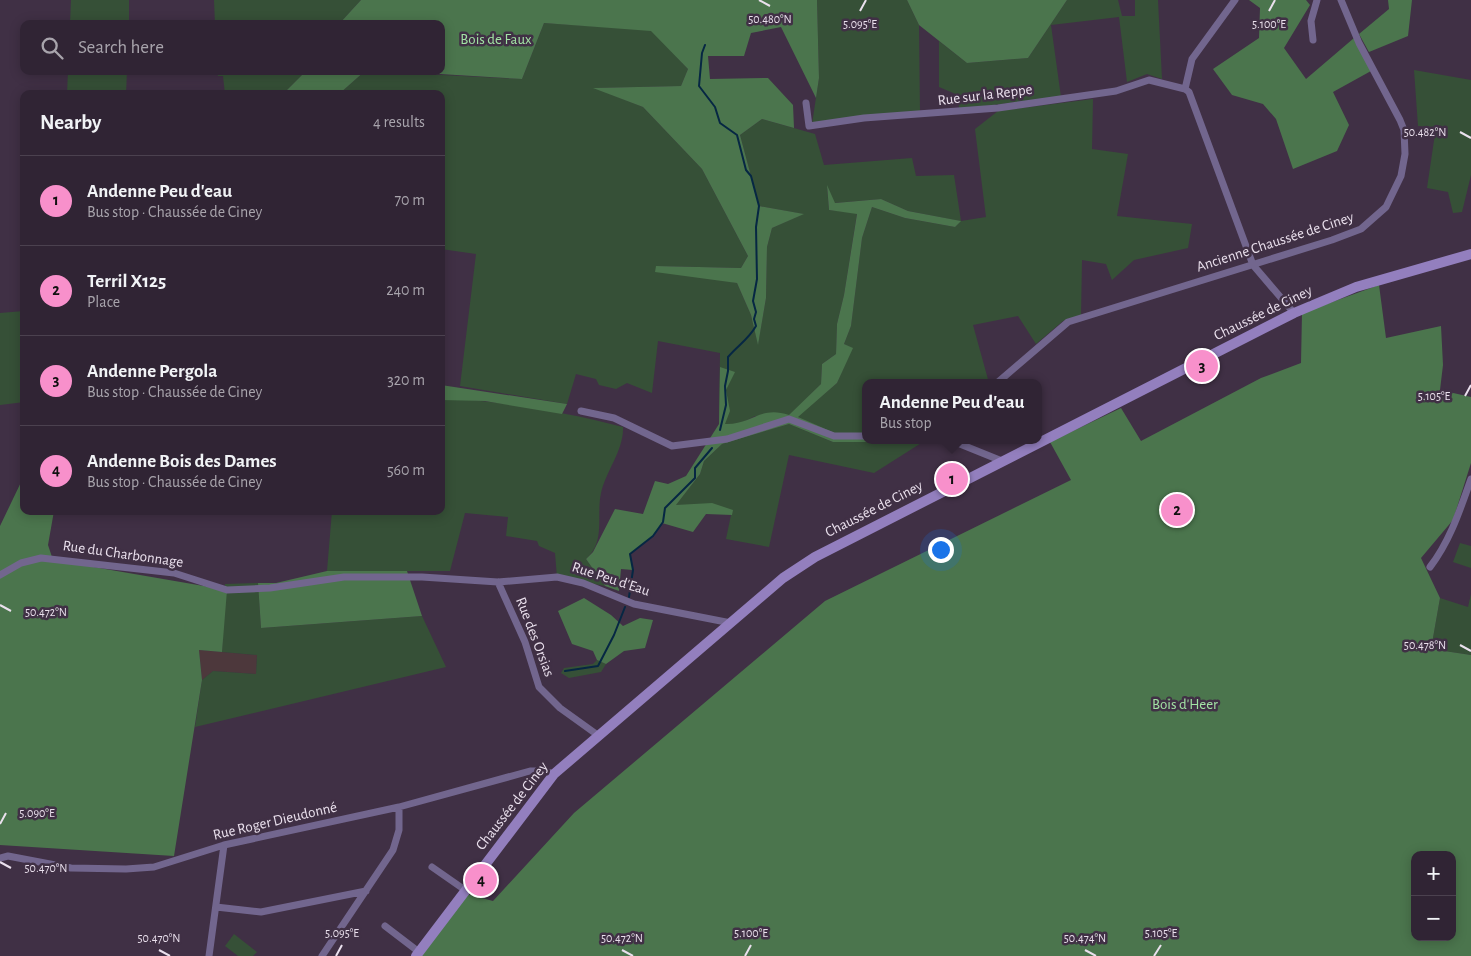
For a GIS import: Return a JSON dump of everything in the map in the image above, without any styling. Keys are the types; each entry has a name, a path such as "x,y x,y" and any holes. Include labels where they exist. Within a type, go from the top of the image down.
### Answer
{"main road":[{"name":"Chaussée de Ciney","path":"1042,441 1294,313 1356,287 1471,254"},
{"name":"Chaussée de Ciney","path":"417,954 554,774 783,578 815,557 1036,444"}],"street":[{"path":"1235,0 1192,59 1185,89 1189,92 1223,178 1254,265 1294,313"},
{"path":"1313,40 1311,21 1317,0"},
{"name":"Ancienne Chaussée de Ciney","path":"1002,379 1068,322 1254,265 1361,229 1386,207 1401,176 1405,154 1404,130 1359,43 1341,0"},
{"name":"Rue sur la Reppe","path":"806,103 809,126 864,118 998,108 1116,91 1149,80 1185,89"},
{"path":"581,411 614,418 672,446 727,439 790,419 834,436 862,436"},
{"path":"960,444 1002,461"},
{"path":"1430,567 1442,552 1460,511 1471,479"},
{"name":"Rue du Charbonnage","path":"0,575 21,563 41,558 174,573 227,590 270,588 344,577 422,577"},
{"name":"Rue Peu d'Eau","path":"422,577 498,582 557,577 583,583 634,604 731,623"},
{"name":"Rue des Orsias","path":"498,582 525,642 539,687 560,708 599,736"},
{"name":"Rue Roger Dieudonné","path":"0,858 8,856 71,868 126,869 154,867 224,845 399,808 530,771 545,771 554,774"},
{"path":"322,956 393,850 399,830 399,808"},
{"path":"209,956 224,845"},
{"path":"432,867 465,890"},
{"path":"216,907 261,912 366,891"},
{"name":"Chaussée de Ciney","path":"385,926 417,954"}],"shaded area":[{"path":"199,650 257,655 256,674 213,671 202,680"}],"green space":[{"path":"71,0 129,0 129,20 70,20"},
{"path":"214,0 361,0 343,20 215,20"},
{"name":"Bois de Faux","path":"361,0 817,0 819,78 816,98 781,27 751,33 744,56 708,56 710,79 768,78 793,105 794,128 762,119 740,135 759,206 804,214 772,228 767,247 766,298 758,345 751,315 737,283 655,272 656,266 741,268 748,256 702,169 643,107 593,88 681,86 688,69 651,31 544,23 522,79 445,74 445,20 343,20"},
{"path":"817,0 907,0 919,25 920,113 812,124 819,78"},
{"path":"907,0 1067,0 1028,58 967,63 919,25"},
{"path":"1067,0 1118,0 1122,16 1135,16 1135,0 1158,0 1162,79 1147,74 1127,82 1119,17 1051,25 1061,97 959,109 958,95 939,87 939,41 967,63 1028,58"},
{"path":"1249,0 1306,0 1310,5 1284,48 1306,79 1354,38 1371,71 1333,92 1349,125 1337,151 1293,169 1276,119 1263,104 1232,95 1213,69 1259,38 1260,8"},
{"path":"1388,0 1412,0 1408,36 1369,52 1359,34 1389,9"},
{"path":"544,23 651,30 688,69 681,86 595,88 643,107 702,169 748,256 741,268 656,266 737,283 751,315 758,344 766,298 767,247 772,228 803,214 759,206 740,135 762,119 815,134 824,165 912,158 916,176 954,175 961,221 986,217 975,129 998,111 1093,99 1092,149 1128,154 1117,216 1192,224 1188,248 1134,260 1112,280 1106,264 1082,260 1081,316 1063,321 1036,344 1018,316 973,325 988,379 862,379 862,433 835,433 797,417 837,383 852,348 844,344 851,326 862,238 872,207 905,218 955,227 960,221 908,211 881,199 834,203 827,187 829,210 857,213 844,295 837,324 836,354 822,364 821,384 789,416 755,416 739,424 719,424 720,353 658,341 652,393 627,383 616,389 599,385 596,379 576,374 567,404 460,386 476,254 445,250 445,90 344,90 360,75 444,75 522,79"},
{"path":"1414,70 1471,80 1471,175 1462,212 1453,213 1448,192 1427,188 1436,127 1418,126"},
{"path":"68,75 127,75 126,90 67,90"},
{"path":"302,75 287,90 225,90 223,76 218,76"},
{"path":"302,75 360,75 344,90 287,90"},
{"path":"827,185 835,203 881,199 908,211 961,221 955,227 905,218 872,207 862,238 851,326 844,344 853,348 837,383 798,417 835,433 862,433 862,442 833,442 789,424 722,444 704,461 700,474 676,505 712,503 733,510 732,515 706,514 693,532 662,523 653,536 630,554 633,570 621,569 619,591 605,586 586,559 593,552 615,509 643,514 655,481 668,484 686,476 719,424 720,367 735,372 726,390 730,411 725,424 742,422 771,412 789,415 821,384 822,364 836,354 837,324 844,295 857,214 829,210"},
{"name":"Bois d'Heer","path":"1379,285 1386,338 1441,326 1443,365 1440,390 1471,397 1471,463 1453,520 1421,558 1440,598 1431,649 1471,655 1471,956 417,956 467,894 493,901 574,813 825,601 1071,480 1050,442 1121,408 1141,441 1261,378 1301,363 1302,313"},
{"path":"20,311 20,402 0,405 0,313"},
{"path":"445,386 567,404 562,414 485,401 445,400"},
{"path":"445,400 499,403 540,409 623,427 621,444 601,493 598,537 592,552 586,559 605,586 557,577 555,553 539,546 537,541 506,536 508,517 465,513 450,571 327,571 332,515 445,515"},
{"path":"789,424 833,442 920,444 874,473 789,455 769,547 726,539 732,510 675,506 700,474 704,461 722,444"},
{"path":"20,484 20,515 53,515 48,545 53,560 227,590 222,652 199,650 202,680 174,856 0,845 0,526"},
{"path":"1460,543 1471,546 1471,568 1453,562"},
{"path":"327,571 407,571 422,616 261,628 258,583 276,583"},
{"path":"258,583 261,628 422,616 446,667 195,727 202,680 213,671 256,674 257,655 222,652 225,584"},
{"path":"1471,594 1471,655 1431,649 1440,598 1468,607"},
{"path":"584,598 611,615 623,626 640,618 653,620 645,648 624,651 606,664 597,660 593,651 572,644 558,611"},
{"path":"597,660 606,664 601,672 569,678 561,673 564,668 593,664"},
{"path":"234,934 257,952 253,956 238,956 225,946"}],"waterway":[{"path":"705,45 702,53 699,86 715,107 720,123 737,135 746,170 751,176 759,206 756,227 757,279 753,301 756,312 754,319 756,326 750,335 728,357 725,386 726,405 720,430"},
{"path":"629,597 633,570 630,554 653,536 663,522 665,508 695,478 695,468 712,448"},
{"path":"565,671 598,666 614,635 625,607"}],"place":[{"name":"Andenne Pergola","path":"1202,366"},
{"name":"Andenne Peu d'eau","path":"952,479"},
{"name":"Terril X125","path":"1177,510"},
{"name":"Andenne Bois des Dames","path":"481,880"}]}
